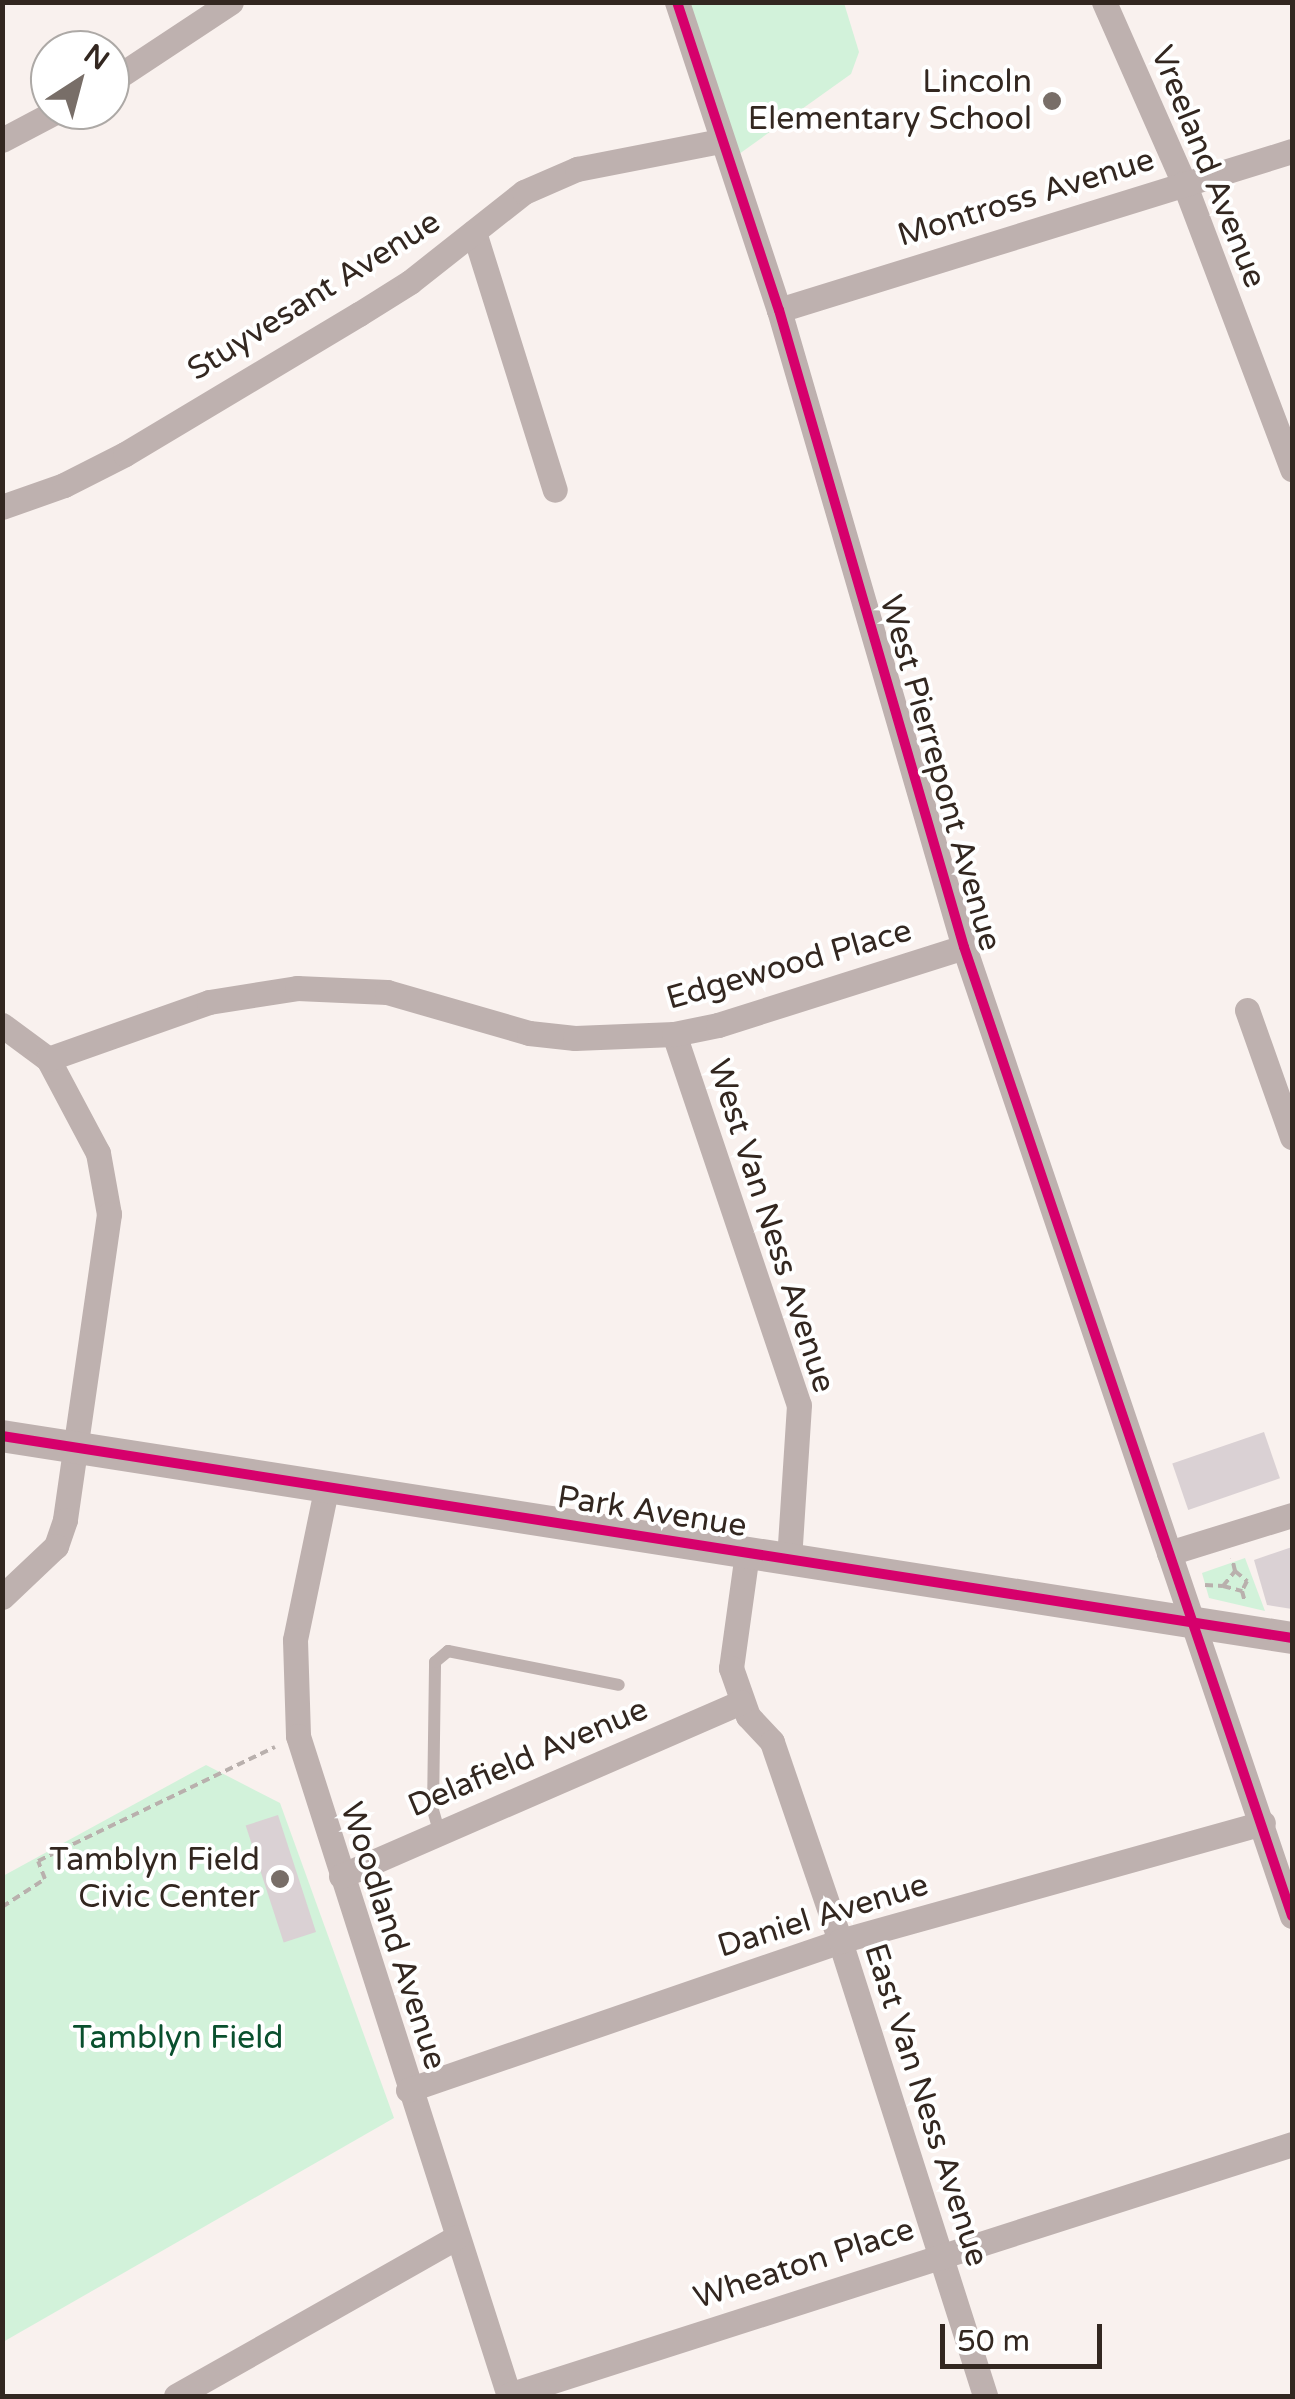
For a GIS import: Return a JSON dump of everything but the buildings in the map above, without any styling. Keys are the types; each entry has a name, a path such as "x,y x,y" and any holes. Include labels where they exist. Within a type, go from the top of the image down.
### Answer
{"street":[{"path":"130,69 231,2"},
{"name":"West Pierrepont Avenue","path":"676,2 779,310 964,947 1292,1916"},
{"name":"Vreeland Avenue","path":"1104,2 1184,183 1292,470"},
{"path":"2,140 30,125"},
{"name":"Stuyvesant Avenue","path":"2,507 64,485 124,454 359,314 524,192 562,174 720,141"},
{"name":"Montross Avenue","path":"779,310 1292,151"},
{"path":"474,232 554,490"},
{"name":"Edgewood Place","path":"48,1059 209,1002 297,988 387,992 530,1032 575,1038 674,1034 718,1025 964,947"},
{"path":"1247,1010 1292,1137"},
{"path":"2,1026 48,1059 98,1153 110,1214 65,1520 56,1546 2,1597"},
{"name":"West Van Ness Avenue","path":"674,1034 799,1405 789,1558"},
{"name":"Park Avenue","path":"2,1436 1292,1638"},
{"name":"Woodland Avenue","path":"327,1486 296,1640 298,1736 408,2090 509,2396"},
{"path":"1169,1552 1292,1514"},
{"name":"East Van Ness Avenue","path":"747,1553 731,1668 741,1702 772,1742 840,1941 985,2396"},
{"name":"Delafield Avenue","path":"341,1876 741,1702"},
{"name":"Daniel Avenue","path":"408,2090 840,1941 1263,1824"},
{"name":"Wheaton Place","path":"509,2396 939,2254 1292,2144"},
{"path":"176,2396 457,2236"}],"lane":[{"path":"439,1832 433,1810 435,1662 448,1651 619,1685"}],"path":[{"path":"1223,1586 1234,1571 1232,1556"},
{"path":"1234,1571 1244,1575 1242,1591 1246,1606"},
{"path":"1205,1585 1242,1591"},
{"path":"2,1906 45,1878 38,1861 298,1736"}],"green space":[{"path":"682,3 844,3 859,52 851,74 732,159"},
{"path":"1245,1558 1265,1611 1209,1598 1202,1573"},
{"name":"Tamblyn Field","path":"206,1765 280,1803 394,2118 3,2342 3,1876"}],"cycle path":[{"path":"677,2 779,310 964,947 1292,1916"},
{"path":"2,1436 1292,1638"}],"place":[{"name":"Lincoln Elementary School","path":"1052,101"},
{"name":"Tamblyn Field Civic Center","path":"280,1879"}]}
